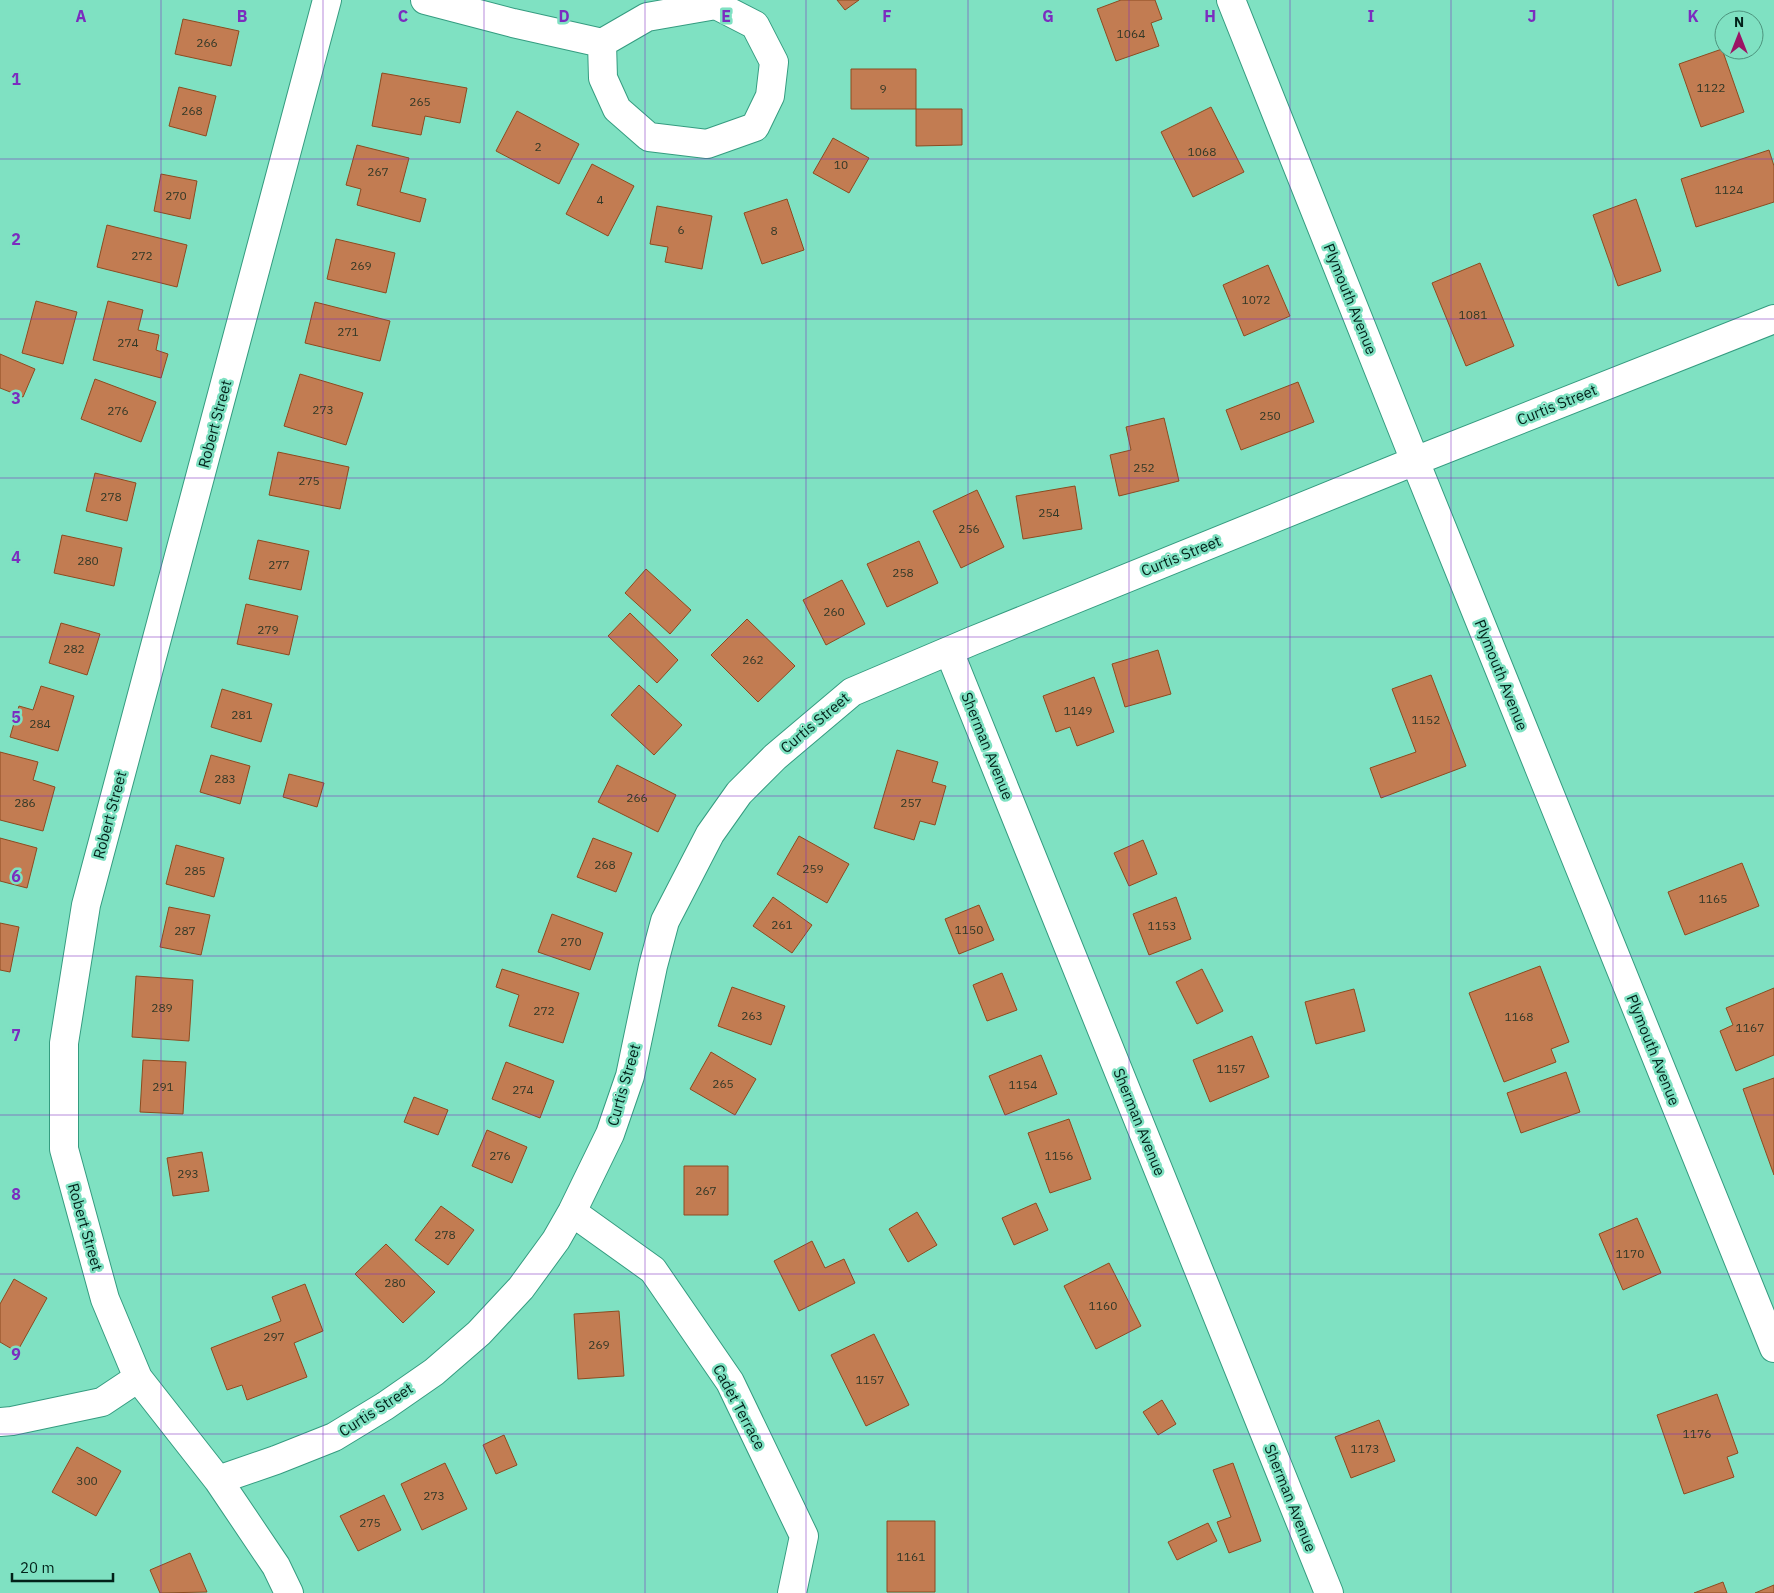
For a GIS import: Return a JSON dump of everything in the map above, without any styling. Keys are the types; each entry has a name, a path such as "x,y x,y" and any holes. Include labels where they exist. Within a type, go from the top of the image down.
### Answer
{"street":[{"name":"Robert Street","path":"289,1593 276,1566 218,1480 138,1378 105,1298 64,1149 64,1043 86,905 327,0"},
{"path":"426,0 513,24 602,43 647,17 716,5 756,25 774,62 770,96 755,127 707,144 649,137 617,110 603,78 602,43"},
{"name":"Plymouth Avenue","path":"1231,0 1415,461 1774,1348"},
{"name":"Curtis Street","path":"218,1480 334,1437 385,1406 434,1372 479,1333 521,1288 556,1240 572,1212 610,1134 630,1076 653,966 665,921 710,834 739,793 775,757 852,692 1415,461 1774,319"},
{"name":"Sherman Avenue","path":"948,651 1328,1593"},
{"name":"Cadet Terrace","path":"572,1212 653,1270 730,1382 804,1536 792,1593"},
{"path":"0,1422 102,1402 138,1378"}],"building":[{"path":"837,0 859,0 845,10"},
{"path":"1121,0 1155,0 1162,19 1151,23 1159,46 1116,61 1097,9"},
{"path":"183,19 239,31 231,66 175,54"},
{"path":"1714,52 1714,60 1726,60 1744,112 1701,127 1679,64"},
{"path":"851,69 916,69 916,109 851,109"},
{"path":"382,73 467,88 460,123 425,116 421,135 372,126"},
{"path":"179,87 216,96 206,136 169,126"},
{"path":"1211,107 1244,172 1193,197 1161,132"},
{"path":"916,109 962,109 962,145 916,146"},
{"path":"517,111 579,144 559,184 496,151"},
{"path":"833,138 869,158 849,193 813,173"},
{"path":"357,145 409,158 400,192 426,199 420,222 357,205 361,189 346,185"},
{"path":"1769,150 1774,166 1774,202 1696,227 1681,179"},
{"path":"592,164 634,186 608,236 566,214"},
{"path":"161,174 197,181 190,219 154,211"},
{"path":"787,199 804,250 762,264 744,213"},
{"path":"1636,199 1661,271 1618,286 1593,215"},
{"path":"657,206 712,216 702,269 665,262 668,247 650,244"},
{"path":"107,225 187,245 177,287 97,267"},
{"path":"336,239 395,253 386,293 327,279"},
{"path":"1480,263 1514,346 1466,366 1432,283"},
{"path":"1268,265 1290,316 1244,336 1223,285"},
{"path":"36,301 77,312 63,364 22,353"},
{"path":"108,301 143,310 138,330 159,335 156,350 168,354 161,378 93,360"},
{"path":"315,302 390,321 380,361 305,343"},
{"path":"0,354 35,369 23,397 0,388"},
{"path":"300,374 363,393 346,445 284,426"},
{"path":"95,379 156,402 141,442 81,419"},
{"path":"1298,382 1314,422 1241,450 1226,410"},
{"path":"1164,418 1179,481 1119,496 1110,455 1131,450 1126,427"},
{"path":"278,452 349,467 340,509 269,495"},
{"path":"95,473 136,483 127,521 86,511"},
{"path":"1075,486 1082,529 1023,539 1016,496"},
{"path":"977,490 1004,547 961,568 933,511"},
{"path":"62,535 122,548 114,586 54,573"},
{"path":"258,540 309,551 301,590 249,579"},
{"path":"919,541 938,583 887,607 867,564"},
{"path":"646,569 691,610 670,634 625,593"},
{"path":"842,580 865,624 826,645 803,600"},
{"path":"246,604 298,616 289,655 237,644"},
{"path":"630,613 678,660 657,683 608,636"},
{"path":"747,619 795,666 758,702 711,655"},
{"path":"61,623 100,634 87,675 49,663"},
{"path":"1158,650 1171,694 1125,707 1112,664"},
{"path":"1431,675 1466,766 1381,798 1370,768 1416,752 1392,689"},
{"path":"1094,677 1114,732 1077,746 1070,727 1056,732 1043,696"},
{"path":"639,685 682,725 654,755 611,715"},
{"path":"41,686 74,696 58,751 10,737 19,706 33,710"},
{"path":"222,689 272,704 261,742 211,727"},
{"path":"897,750 938,762 932,782 946,786 935,825 920,821 914,840 874,828"},
{"path":"0,752 38,762 33,780 55,787 43,831 0,820"},
{"path":"211,755 250,766 240,804 200,792"},
{"path":"617,765 676,795 658,832 598,802"},
{"path":"289,774 324,783 317,807 283,797"},
{"path":"799,836 849,864 827,903 777,874"},
{"path":"0,838 37,848 27,888 0,881"},
{"path":"593,838 632,853 616,892 577,877"},
{"path":"1143,840 1157,874 1129,886 1114,853"},
{"path":"176,845 224,858 214,897 166,884"},
{"path":"1742,863 1759,906 1685,935 1668,892"},
{"path":"773,897 812,925 792,953 753,926"},
{"path":"1176,897 1191,939 1149,955 1133,914"},
{"path":"979,905 994,940 959,954 945,919"},
{"path":"169,907 210,915 201,955 160,947"},
{"path":"552,914 603,933 590,970 538,952"},
{"path":"0,923 19,927 10,972 0,970"},
{"path":"1540,966 1569,1042 1551,1049 1556,1062 1504,1082 1469,993"},
{"path":"502,969 579,993 563,1043 509,1026 519,995 496,987"},
{"path":"1202,969 1223,1011 1197,1024 1176,982"},
{"path":"1002,973 1017,1010 987,1021 973,985"},
{"path":"136,976 193,980 189,1041 132,1037"},
{"path":"732,987 785,1006 771,1045 718,1026"},
{"path":"1774,988 1774,1055 1736,1071 1720,1031 1733,1025 1726,1008"},
{"path":"1354,989 1365,1031 1316,1044 1305,1002"},
{"path":"1252,1036 1269,1077 1210,1102 1193,1060"},
{"path":"711,1052 756,1079 735,1115 690,1089"},
{"path":"1041,1055 1057,1094 1005,1115 989,1076"},
{"path":"143,1060 186,1062 183,1114 140,1112"},
{"path":"506,1062 554,1081 540,1118 492,1099"},
{"path":"1566,1072 1580,1112 1521,1133 1507,1093"},
{"path":"1774,1078 1774,1175 1743,1089"},
{"path":"414,1097 448,1110 438,1135 404,1122"},
{"path":"1069,1119 1091,1179 1050,1193 1028,1133"},
{"path":"487,1130 527,1147 512,1183 472,1166"},
{"path":"202,1152 209,1191 173,1196 167,1158"},
{"path":"684,1166 728,1166 728,1215 684,1215"},
{"path":"1036,1203 1048,1230 1014,1245 1002,1218"},
{"path":"441,1206 474,1230 448,1265 415,1240"},
{"path":"917,1212 937,1245 908,1262 889,1229"},
{"path":"1637,1218 1661,1273 1623,1290 1599,1234"},
{"path":"812,1241 825,1268 844,1259 855,1283 799,1311 774,1261"},
{"path":"386,1244 435,1292 403,1323 355,1274"},
{"path":"1109,1263 1141,1326 1096,1349 1064,1286"},
{"path":"14,1279 47,1298 17,1352 0,1342 0,1304"},
{"path":"305,1284 323,1331 294,1343 307,1377 247,1400 242,1385 227,1390 211,1348 281,1321 272,1297"},
{"path":"619,1311 624,1376 578,1379 574,1314"},
{"path":"874,1334 909,1405 866,1426 831,1355"},
{"path":"1717,1394 1738,1453 1727,1457 1734,1477 1684,1494 1657,1415"},
{"path":"1162,1400 1176,1424 1158,1435 1143,1412"},
{"path":"1379,1420 1395,1461 1351,1478 1335,1437"},
{"path":"504,1435 517,1465 496,1474 483,1445"},
{"path":"77,1447 121,1471 96,1516 52,1492"},
{"path":"445,1463 467,1509 422,1530 401,1484"},
{"path":"1233,1463 1261,1541 1229,1553 1217,1522 1231,1517 1213,1470"},
{"path":"384,1495 401,1530 358,1551 340,1516"},
{"path":"887,1521 935,1521 935,1592 887,1592"},
{"path":"1208,1523 1217,1541 1177,1560 1168,1542"},
{"path":"190,1553 207,1592 160,1593 150,1570"},
{"path":"1723,1582 1727,1593 1694,1593"},
{"path":"1774,1585 1774,1593 1755,1593"}]}
